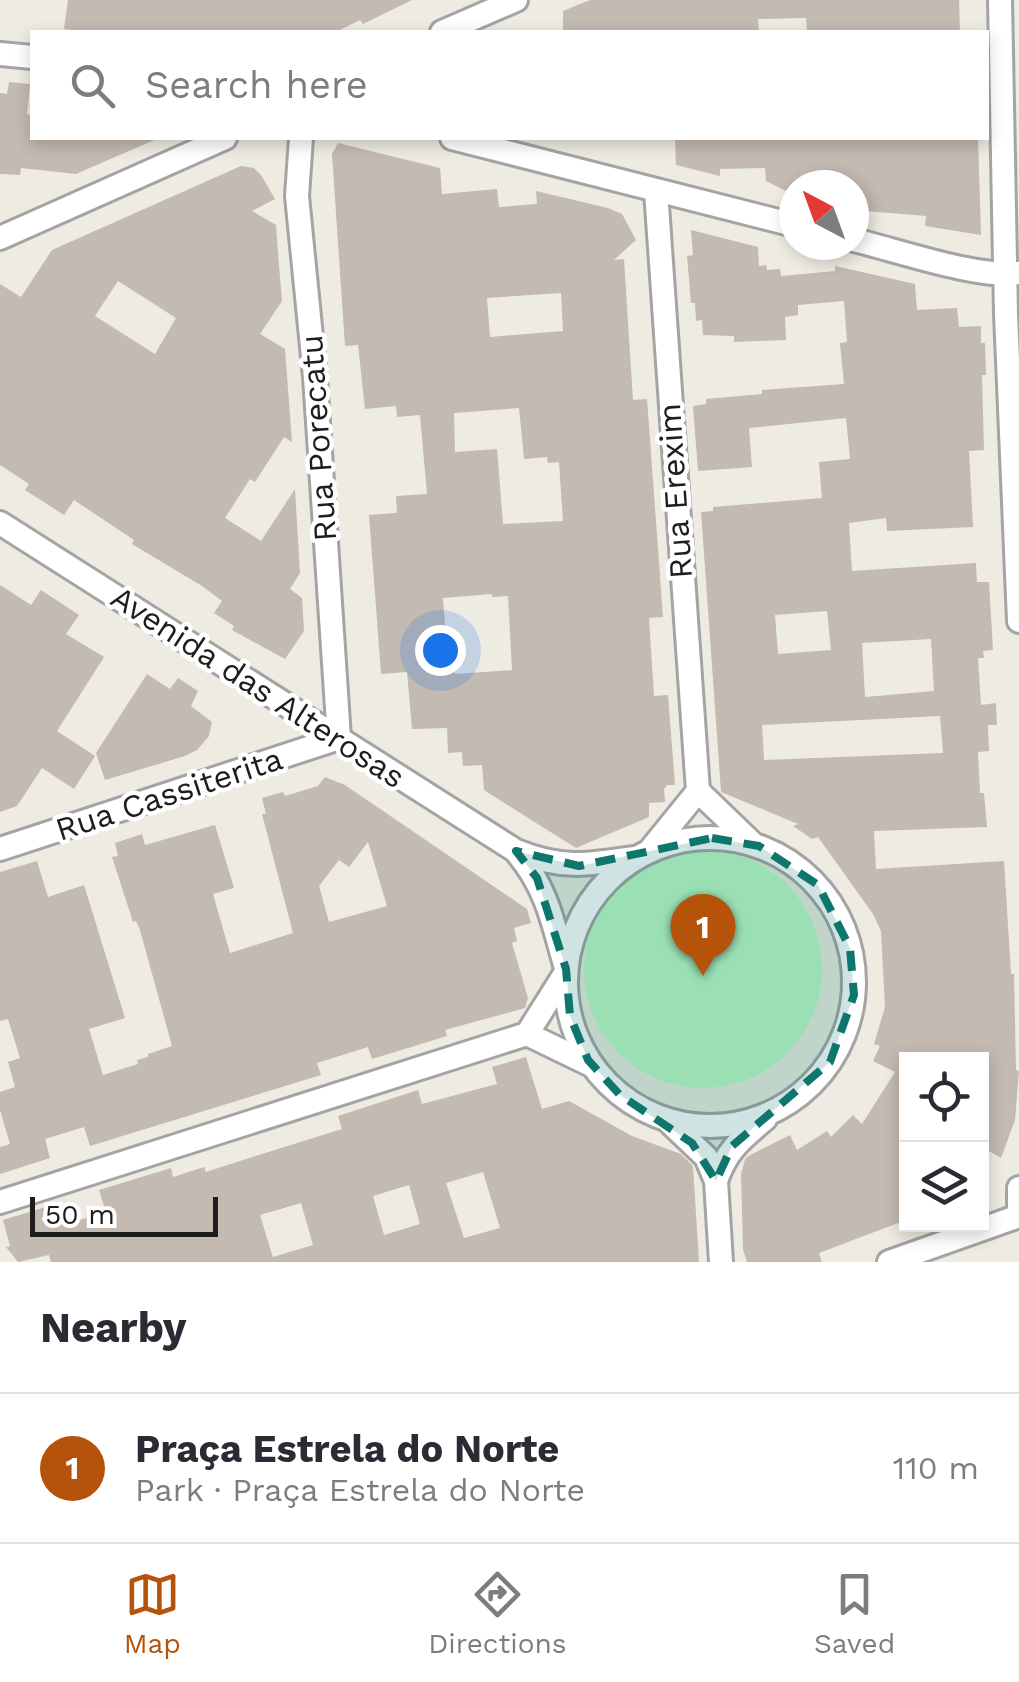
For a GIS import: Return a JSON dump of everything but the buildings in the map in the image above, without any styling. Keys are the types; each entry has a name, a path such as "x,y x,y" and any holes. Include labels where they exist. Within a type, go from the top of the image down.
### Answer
{"street":[{"path":"447,30 516,0"},
{"path":"1000,0 1013,274 1019,620"},
{"path":"0,54 30,57"},
{"path":"0,238 220,140"},
{"name":"Rua Porecatu","path":"301,140 297,196 315,377 339,738"},
{"path":"460,140 779,221"},
{"name":"Rua Erexim","path":"656,191 698,791"},
{"path":"869,243 1013,274"},
{"name":"Avenida das Alterosas","path":"0,523 516,851 556,864 579,866 644,854"},
{"name":"Rua Cassiterita","path":"0,849 339,738"},
{"path":"644,854 698,791 754,844"},
{"path":"716,1181 732,1146 814,1080 841,1041 850,1018 854,971 843,925 818,885 780,856 754,844 700,838 665,845 623,867 590,902 574,934 566,970 570,1016 593,1066 620,1095 666,1119 706,1157 716,1181 722,1262"},
{"name":"Avenida das Alterosas","path":"516,851 538,878 566,970"},
{"path":"0,1202 527,1034 566,970"},
{"path":"527,1034 593,1066"},
{"path":"666,1119 708,1126 732,1124 780,1107"},
{"path":"1019,1188 1019,1206"},
{"path":"890,1262 1019,1216"}],"highlighted area":[{"path":"712,838 759,846 818,885 850,948 854,995 830,1062 732,1146 716,1181 692,1143 620,1095 588,1060 570,1016 566,969 537,878 516,851 579,866"}],"green space":[{"path":"703,850 749,859 787,885 813,923 822,969 813,1015 787,1053 749,1079 703,1088 657,1079 619,1053 593,1015 584,969 593,923 619,885 657,859"}],"place":[{"name":"Praça Estrela do Norte","path":"703,976"}]}
